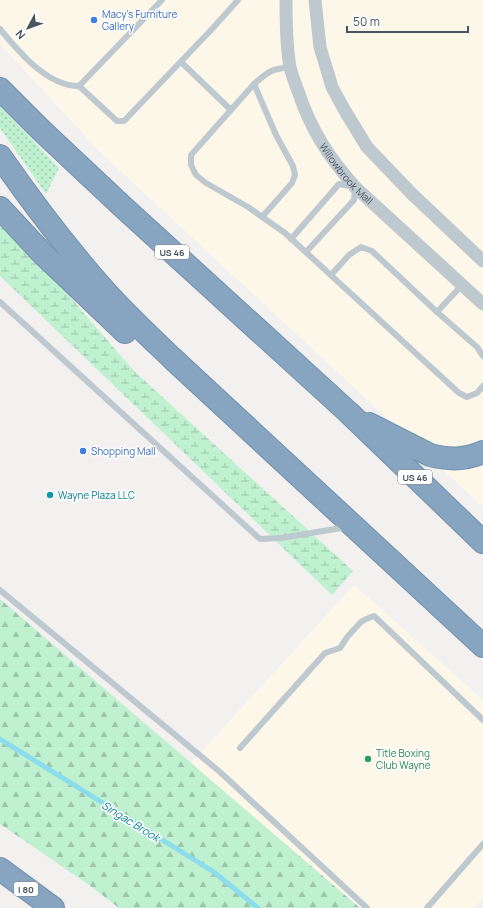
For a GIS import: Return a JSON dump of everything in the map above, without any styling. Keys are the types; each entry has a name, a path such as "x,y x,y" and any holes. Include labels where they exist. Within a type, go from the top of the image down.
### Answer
{"highway":[{"name":"US 46","path":"0,89 42,131 123,207 348,412 483,542"},
{"path":"0,156 60,238 103,289 132,320 483,646"},
{"path":"0,208 41,252 150,356 174,360"},
{"path":"348,412 430,455 450,459 472,456 483,452"},
{"name":"I 80","path":"0,869 53,908"}],"street":[{"name":"Willowbrook Mall","path":"286,0 286,29 290,68 308,119 318,139 338,168 355,187 483,304"},
{"path":"315,0 320,47 332,87 367,147 412,194 483,261"}],"lane":[{"path":"80,86 162,0"},
{"path":"0,29 15,47 39,70 62,82 73,86 80,86 117,122 120,122 127,119 236,4 238,0"},
{"path":"181,62 231,110"},
{"path":"290,68 274,69 264,75 254,84 191,155 191,165 196,175 206,183 248,207 284,232 459,393 467,397 477,392 483,386"},
{"path":"254,84 276,135 293,166 296,175 292,183 262,217"},
{"path":"291,239 339,184 355,187 354,200 306,252"},
{"path":"331,276 349,255 361,247 372,251 477,347 483,356"},
{"path":"437,312 462,285"},
{"path":"0,302 260,539 282,538 353,526"},
{"path":"0,590 220,772 367,908"},
{"path":"240,748 325,653 340,648 360,622 374,616 483,720"},
{"path":"427,908 483,844"}],"shaded area":[{"path":"0,0 483,0 483,507 102,154 0,44"},
{"path":"354,585 483,700 483,899 474,908 360,908 191,763"}],"green space":[{"path":"0,106 59,168 46,194 0,128"},
{"path":"0,219 11,229 134,371 353,571 332,595 0,276"},
{"path":"0,599 360,908 119,908 89,885 0,824"}],"waterway":[{"name":"Singac Brook","path":"0,739 214,872 258,908"}],"place":[{"name":"Macy's Furniture Gallery","path":"94,20"},
{"name":"Shopping Mall","path":"83,451"},
{"name":"Wayne Plaza LLC","path":"50,495"},
{"name":"Title Boxing Club Wayne","path":"368,759"}]}
